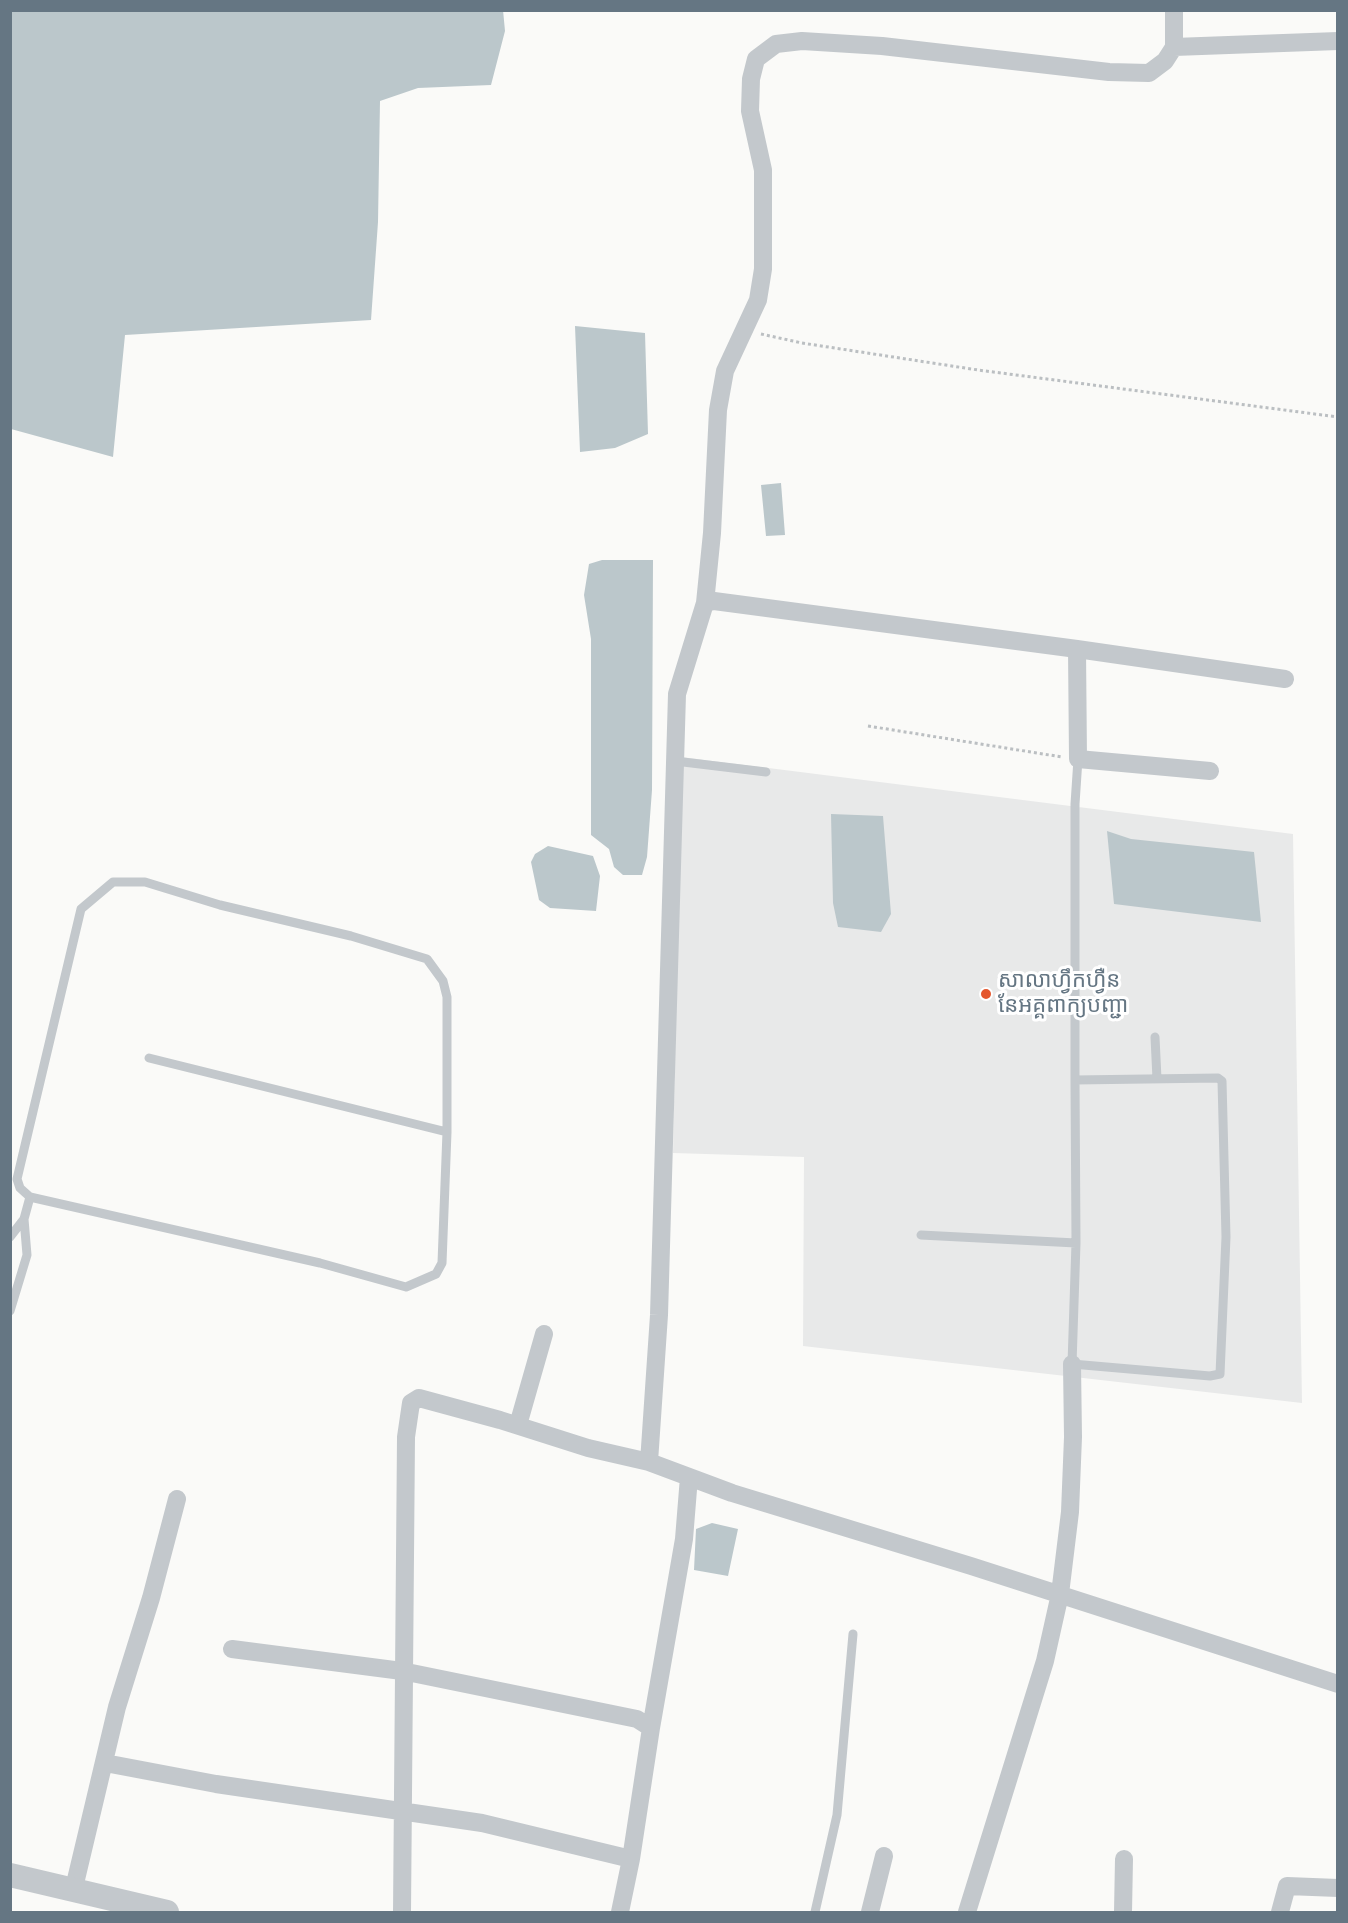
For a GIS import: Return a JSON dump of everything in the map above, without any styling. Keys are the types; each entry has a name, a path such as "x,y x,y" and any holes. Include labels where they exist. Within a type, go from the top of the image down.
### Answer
{"street":[{"path":"649,1462 659,1303 677,694 705,603 712,532 718,410 725,371 758,300 764,258 763,170 750,111 751,79 756,59 776,44 802,41 870,45 1040,66 1149,73 1165,61 1174,47 1174,10"},
{"path":"1174,47 1338,41"},
{"path":"705,603 714,601 1285,679"},
{"path":"1077,649 1078,759 1210,771"},
{"path":"518,1425 544,1334"},
{"path":"967,1912 1045,1662 1060,1594 1070,1512 1072,1365"},
{"path":"402,1912 400,1811 406,1437 411,1402 419,1398 518,1425 588,1448 649,1462 732,1493 1060,1594 1338,1684"},
{"path":"620,1912 632,1859 651,1728 684,1539 688,1477"},
{"path":"73,1892 117,1707 151,1598 177,1499"},
{"path":"232,1649 402,1671 637,1719 651,1728"},
{"path":"105,1762 216,1784 482,1823 632,1859"},
{"path":"870,1912 884,1856"},
{"path":"1123,1912 1124,1859"},
{"path":"10,1875 73,1892 167,1912"},
{"path":"1281,1912 1287,1886 1338,1888"}],"lane":[{"path":"1075,1080 1218,1078 1224,1086 1226,1237 1220,1374 1210,1376 1072,1365 1076,1243 1075,1080 1075,804 1078,759"},
{"path":"675,761 766,772"},
{"path":"113,882 145,882 220,904 351,936 427,959 443,981 447,997 447,1132 442,1263 436,1274 406,1287 320,1263 30,1197 20,1188 16,1179 81,909 113,882"},
{"path":"1155,1037 1157,1079"},
{"path":"149,1058 447,1132"},
{"path":"10,1311 27,1255 24,1219 30,1197"},
{"path":"10,1237 24,1219"},
{"path":"921,1235 1076,1243"},
{"path":"815,1912 837,1815 853,1634"}],"path":[{"path":"745,330 802,343 978,370 1338,417"},
{"path":"868,726 1078,759"}],"shaded area":[{"path":"503,10 505,31 491,85 418,88 380,101 378,222 371,320 125,335 113,457 11,429 11,11"},
{"path":"575,326 645,333 648,434 615,448 580,452"},
{"path":"781,483 785,535 766,536 761,485"},
{"path":"602,560 653,560 652,790 647,857 642,875 623,875 614,867 609,849 591,835 591,639 584,595 589,564"},
{"name":"សាលាហ្វឹកហ្វឺន នែអគ្គពាក្យបញ្ជា","path":"681,757 1293,834 1302,1403 803,1346 804,1157 673,1153"},
{"path":"831,814 883,816 891,914 881,932 838,927 833,903"},
{"path":"1107,831 1131,839 1254,852 1261,922 1114,904"},
{"path":"548,846 593,856 600,876 596,911 550,908 539,900 531,862 535,854"},
{"path":"712,1523 738,1529 728,1576 694,1570 696,1529"}],"place":[{"name":"សាលាហ្វឹកហ្វឺន នែអគ្គពាក្យបញ្ជា","path":"986,994"}]}
